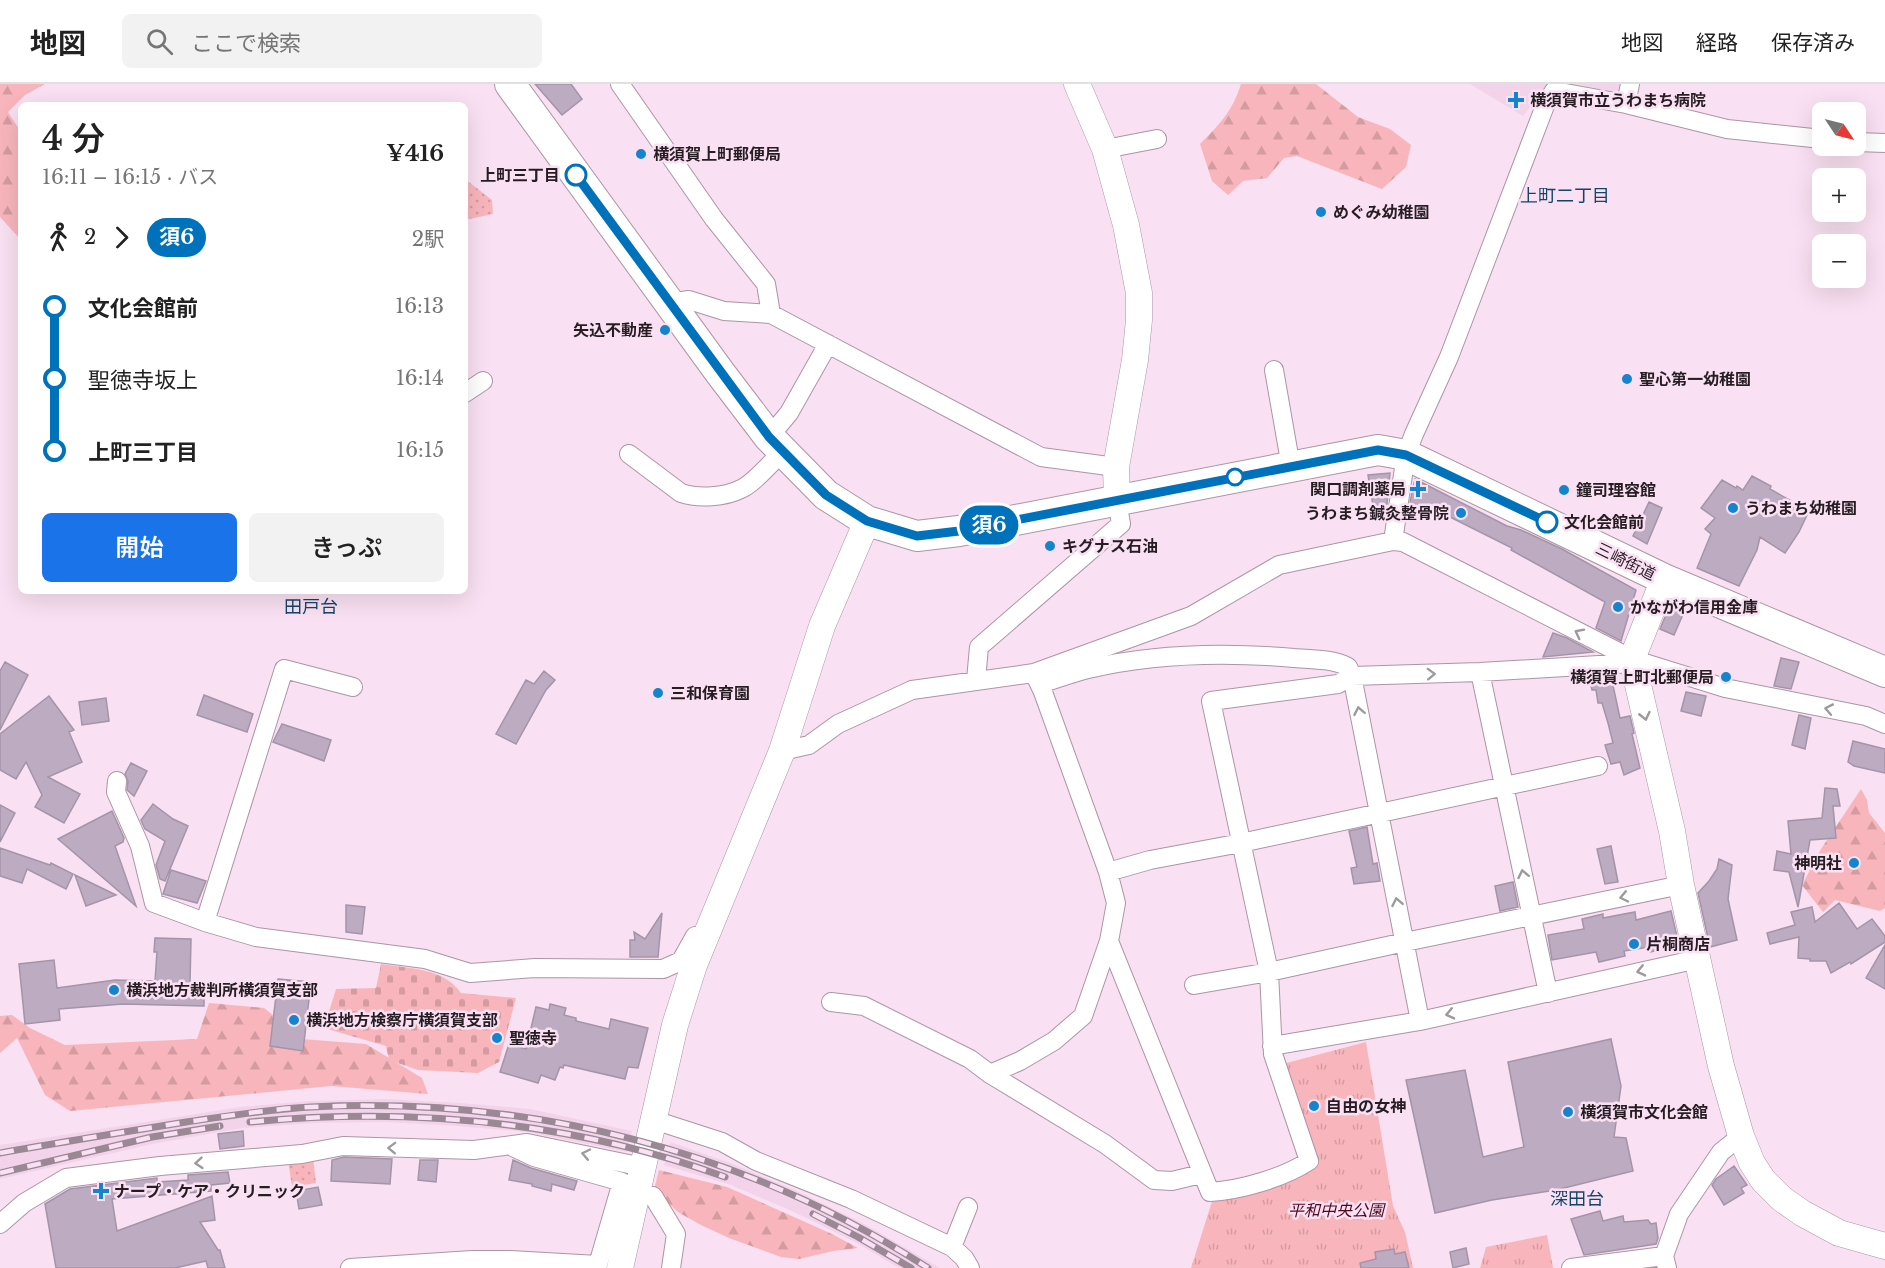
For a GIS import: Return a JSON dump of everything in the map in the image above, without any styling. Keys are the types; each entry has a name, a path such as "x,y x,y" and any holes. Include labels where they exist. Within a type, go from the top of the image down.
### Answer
{"main road":[{"name":"三崎街道","path":"510,84 669,303 776,444 826,495 867,521 917,536 959,531 1378,450 1406,455 1664,579 1885,672"}],"street":[{"path":"620,84 714,219 766,284 771,314"},
{"path":"976,680 979,646 1121,524 1117,500 1116,467 1135,360 1139,293 1126,225 1105,149 1077,84"},
{"path":"1626,104 1630,84"},
{"path":"1393,541 1406,455 1449,357 1546,103 1554,91 1626,104 1727,129 1812,138"},
{"path":"1105,149 1156,139"},
{"path":"1866,142 1885,143"},
{"path":"669,303 689,300 724,311 771,314 1041,457 1116,467"},
{"path":"629,454 681,493 692,496 726,494 743,489 776,444 789,413 828,344"},
{"path":"1274,370 1291,466"},
{"path":"468,391 483,381"},
{"path":"605,1267 643,1167 675,1025 694,965 822,626 867,521"},
{"path":"1037,679 1191,616 1279,565 1393,541 1403,542 1632,661 1725,688 1866,716 1885,724"},
{"path":"1664,579 1632,661 1672,831 1681,885 1721,1066 1741,1136 1752,1163 1763,1180 1782,1199 1839,1233 1885,1246"},
{"path":"775,750 809,745 838,724 912,690 976,680 1037,679 1144,659 1216,654 1271,656 1335,663 1348,668 1352,676 1420,1021"},
{"path":"1109,941 1210,1192 1228,1191 1293,1171 1309,1161 1272,1046 1269,972 1211,701 1338,684 1352,676 1480,672 1632,661"},
{"path":"205,922 284,669 352,687"},
{"path":"1480,672 1548,993"},
{"path":"990,1074 1020,1061 1054,1041 1083,1016 1109,941 1116,903 1108,872 1037,679"},
{"path":"117,781 116,792 140,846 154,903 205,922 256,937 425,959 470,973 535,968 663,969 681,961 699,928 775,750"},
{"path":"1108,872 1150,860 1241,843 1598,766"},
{"path":"1194,985 1269,972 1681,885"},
{"path":"1272,1046 1420,1021 1698,959"},
{"path":"831,1002 864,1006 970,1059 990,1074 1105,1144 1154,1180 1172,1181 1201,1174"},
{"path":"654,1120 722,1143 756,1161 851,1199 952,1247 964,1258 970,1268"},
{"path":"1571,1268 1665,1262 1679,1214 1721,1152 1741,1136"},
{"path":"0,1224 37,1194 66,1178 160,1166 302,1154 343,1146 474,1150 527,1143 643,1167"},
{"path":"509,1145 534,1157 622,1182 605,1267"},
{"path":"653,1196 676,1234 670,1268"},
{"path":"952,1247 968,1207"},
{"path":"350,1268 472,1260 510,1260 605,1267"}],"shaded area":[{"name":"横須賀市立うわまち病院","path":"1470,84 1549,84 1523,116"},
{"name":"横須賀市立うわまち病院","path":"1575,84 1621,84 1620,93"},
{"path":"385,1099 530,1109 632,1131 627,1152 527,1132 457,1126 385,1122 312,1123 242,1128 152,1144 0,1179 0,1145 240,1107 310,1101"},
{"path":"671,1142 738,1166 801,1193 866,1225 940,1268 899,1268 855,1242 792,1211 731,1185 664,1165"}],"green space":[{"path":"0,84 45,84 25,95 8,112 18,127 18,237 0,217"},
{"path":"1241,84 1316,84 1358,117 1390,129 1411,145 1406,167 1382,189 1297,156 1284,158 1267,178 1243,181 1228,195 1212,181 1200,144 1225,117"},
{"path":"468,181 492,200 493,214 469,219"},
{"name":"神明社","path":"1861,789 1867,800 1869,813 1885,833 1885,908 1880,911 1835,900 1823,912 1802,885 1821,849"},
{"path":"381,964 435,974 454,984 461,993 516,998 499,1062 478,1073 418,1070 389,1060 386,1046 324,1028 336,989 376,988"},
{"path":"209,1003 264,1008 302,1039 366,1044 422,1078 428,1094 331,1086 70,1111 45,1095 17,1038 0,1053 0,1016 12,1015 30,1028 65,1045 197,1039"},
{"name":"平和中央公園","path":"1366,1042 1393,1206 1405,1232 1413,1268 1191,1268 1215,1192 1308,1161 1275,1066"},
{"path":"313,1158 316,1183 292,1187 288,1160"},
{"path":"659,1170 727,1187 858,1248 799,1259 781,1257 729,1238 678,1212 654,1190"},
{"path":"1547,1235 1553,1268 1480,1268 1486,1247"}],"building":[{"path":"535,84 571,84 582,99 562,115"},
{"path":"1390,473 1387,504 1373,506 1368,475"},
{"path":"1752,476 1809,511 1785,553 1760,537 1757,550 1739,586 1697,568 1711,534 1705,529 1715,518 1701,508 1722,480 1743,490"},
{"path":"1415,479 1507,526 1562,549 1636,590 1621,641 1596,628 1605,602 1511,550 1512,548 1442,513 1439,517 1410,502"},
{"path":"1649,502 1662,508 1647,544 1633,536"},
{"path":"1670,605 1684,612 1674,635 1660,629"},
{"path":"1553,633 1567,638 1593,652 1543,657"},
{"path":"1781,658 1799,662 1791,689 1774,686"},
{"path":"5,662 28,675 0,730 0,671"},
{"path":"544,671 555,680 546,690 516,744 496,734 526,680 534,684"},
{"path":"1611,676 1620,718 1630,716 1634,733 1632,734 1640,768 1624,775 1620,762 1611,764 1605,745 1613,743 1608,723 1602,703 1598,703 1596,690 1592,690 1589,677"},
{"path":"1686,692 1706,696 1701,716 1681,711"},
{"path":"204,695 253,714 247,732 197,715"},
{"path":"49,696 74,730 69,732 82,762 48,777 80,794 64,823 35,807 42,795 26,762 16,779 0,770 0,734"},
{"path":"106,698 109,721 82,725 79,702"},
{"path":"1799,715 1811,718 1805,749 1792,745"},
{"path":"282,724 331,740 324,761 273,742"},
{"path":"1853,741 1885,749 1885,773 1854,766 1848,762"},
{"path":"131,763 147,771 134,796 127,790 128,781 125,774"},
{"path":"1825,788 1837,789 1840,806 1833,806 1836,838 1810,840 1798,907 1789,872 1774,870 1777,851 1791,854 1788,821 1822,818"},
{"path":"153,804 173,819 188,826 165,881 160,879 156,865 165,841 145,829 141,820"},
{"path":"0,805 15,813 0,842"},
{"path":"112,811 124,838 123,842 115,846 136,906 58,839"},
{"path":"1367,827 1373,864 1377,863 1380,881 1354,884 1351,868 1357,867 1349,831"},
{"path":"1611,846 1618,882 1605,884 1597,849"},
{"path":"0,848 50,865 51,863 73,874 66,889 27,869 22,883 0,876"},
{"path":"1719,859 1732,865 1728,899 1737,940 1710,947 1698,893 1717,869"},
{"path":"171,870 206,881 197,903 163,894"},
{"path":"75,875 116,895 86,906"},
{"path":"1513,882 1518,907 1500,911 1495,886"},
{"path":"1839,903 1857,929 1872,919 1885,936 1885,942 1851,964 1850,962 1831,973 1826,961 1798,958 1799,937 1770,944 1767,933 1795,925 1791,912 1812,907 1815,922"},
{"path":"346,905 365,907 362,934 346,932"},
{"path":"1671,911 1679,945 1650,952 1649,947 1624,951 1625,956 1599,962 1596,952 1552,960 1548,935 1584,929 1582,919 1603,914 1603,918 1635,912 1636,920"},
{"path":"662,913 658,957 630,957 630,940 635,940 634,932 645,939"},
{"path":"155,938 191,939 190,983 204,985 204,1006 123,1004 59,1009 60,1020 25,1024 19,964 54,960 57,988 115,980 155,981 157,952 154,952"},
{"path":"1885,945 1885,989 1866,978"},
{"path":"278,979 311,982 303,1051 270,1046"},
{"path":"550,1004 566,1008 564,1015 576,1018 576,1021 609,1029 611,1019 648,1028 638,1068 628,1067 625,1079 564,1065 563,1068 560,1067 555,1080 541,1075 538,1083 500,1072 509,1044 526,1049 536,1007 549,1010"},
{"name":"横須賀市文化会館","path":"1611,1039 1621,1086 1614,1137 1626,1138 1633,1171 1556,1190 1492,1200 1435,1213 1406,1080 1465,1070 1483,1157 1524,1147 1508,1062"},
{"path":"243,1131 244,1146 220,1149 218,1134"},
{"path":"344,1157 392,1159 390,1184 331,1181 332,1160"},
{"path":"420,1160 438,1160 436,1182 418,1180"},
{"path":"513,1160 531,1168 577,1181 574,1190 552,1184 551,1191 532,1186 532,1184 509,1180"},
{"path":"1734,1166 1747,1185 1741,1188 1744,1193 1724,1205 1712,1185 1716,1179"},
{"path":"228,1172 230,1183 211,1185 211,1191 112,1199 117,1231 212,1196 215,1220 200,1222 220,1250 225,1268 208,1268 206,1261 175,1268 56,1268 45,1204 70,1189 157,1178 157,1182 188,1180 188,1175"},
{"path":"318,1187 322,1205 299,1209 296,1191"},
{"path":"1600,1211 1603,1221 1623,1216 1624,1222 1648,1220 1651,1224 1656,1223 1658,1238 1656,1244 1584,1255 1571,1219"},
{"path":"1466,1248 1469,1264 1453,1268 1450,1252"},
{"path":"1394,1249 1395,1254 1405,1252 1409,1268 1361,1268 1360,1263 1376,1259 1375,1252"}],"railway":[{"path":"0,1153 280,1109 393,1106 474,1111 554,1122 633,1139 710,1162 785,1192 858,1227 928,1268"},
{"path":"250,1122 371,1116 490,1123 550,1131 609,1143 667,1158 725,1177"},
{"path":"0,1173 152,1137 220,1126"},
{"path":"813,1214 911,1268"}],"bus line":[{"name":"須6","path":"576,175 769,437 826,495 867,521 917,536 959,531 1378,450 1406,455 1547,522"}],"place":[{"name":"横須賀市立うわまち病院","path":"1516,100"},
{"name":"横須賀上町郵便局","path":"641,154"},
{"name":"上町三丁目","path":"576,175"},
{"name":"めぐみ幼稚園","path":"1321,212"},
{"name":"矢込不動産","path":"665,330"},
{"name":"聖心第一幼稚園","path":"1627,379"},
{"name":"関口調剤薬局","path":"1418,489"},
{"name":"鐘司理容館","path":"1564,490"},
{"name":"うわまち幼稚園","path":"1733,508"},
{"name":"うわまち鍼灸整骨院","path":"1461,513"},
{"name":"文化会館前","path":"1547,522"},
{"name":"キグナス石油","path":"1050,546"},
{"name":"かながわ信用金庫","path":"1618,607"},
{"name":"横須賀上町北郵便局","path":"1726,677"},
{"name":"三和保育園","path":"658,693"},
{"name":"神明社","path":"1854,863"},
{"name":"片桐商店","path":"1634,944"},
{"name":"横浜地方裁判所横須賀支部","path":"114,990"},
{"name":"横浜地方検察庁横須賀支部","path":"294,1020"},
{"name":"聖徳寺","path":"497,1038"},
{"name":"自由の女神","path":"1314,1106"},
{"name":"横須賀市文化会館","path":"1568,1112"},
{"name":"ナープ・ケア・クリニック","path":"101,1191"}],"district":[{"name":"上町二丁目","path":"1565,196"},
{"name":"田戸台","path":"311,607"},
{"name":"深田台","path":"1577,1199"}]}
